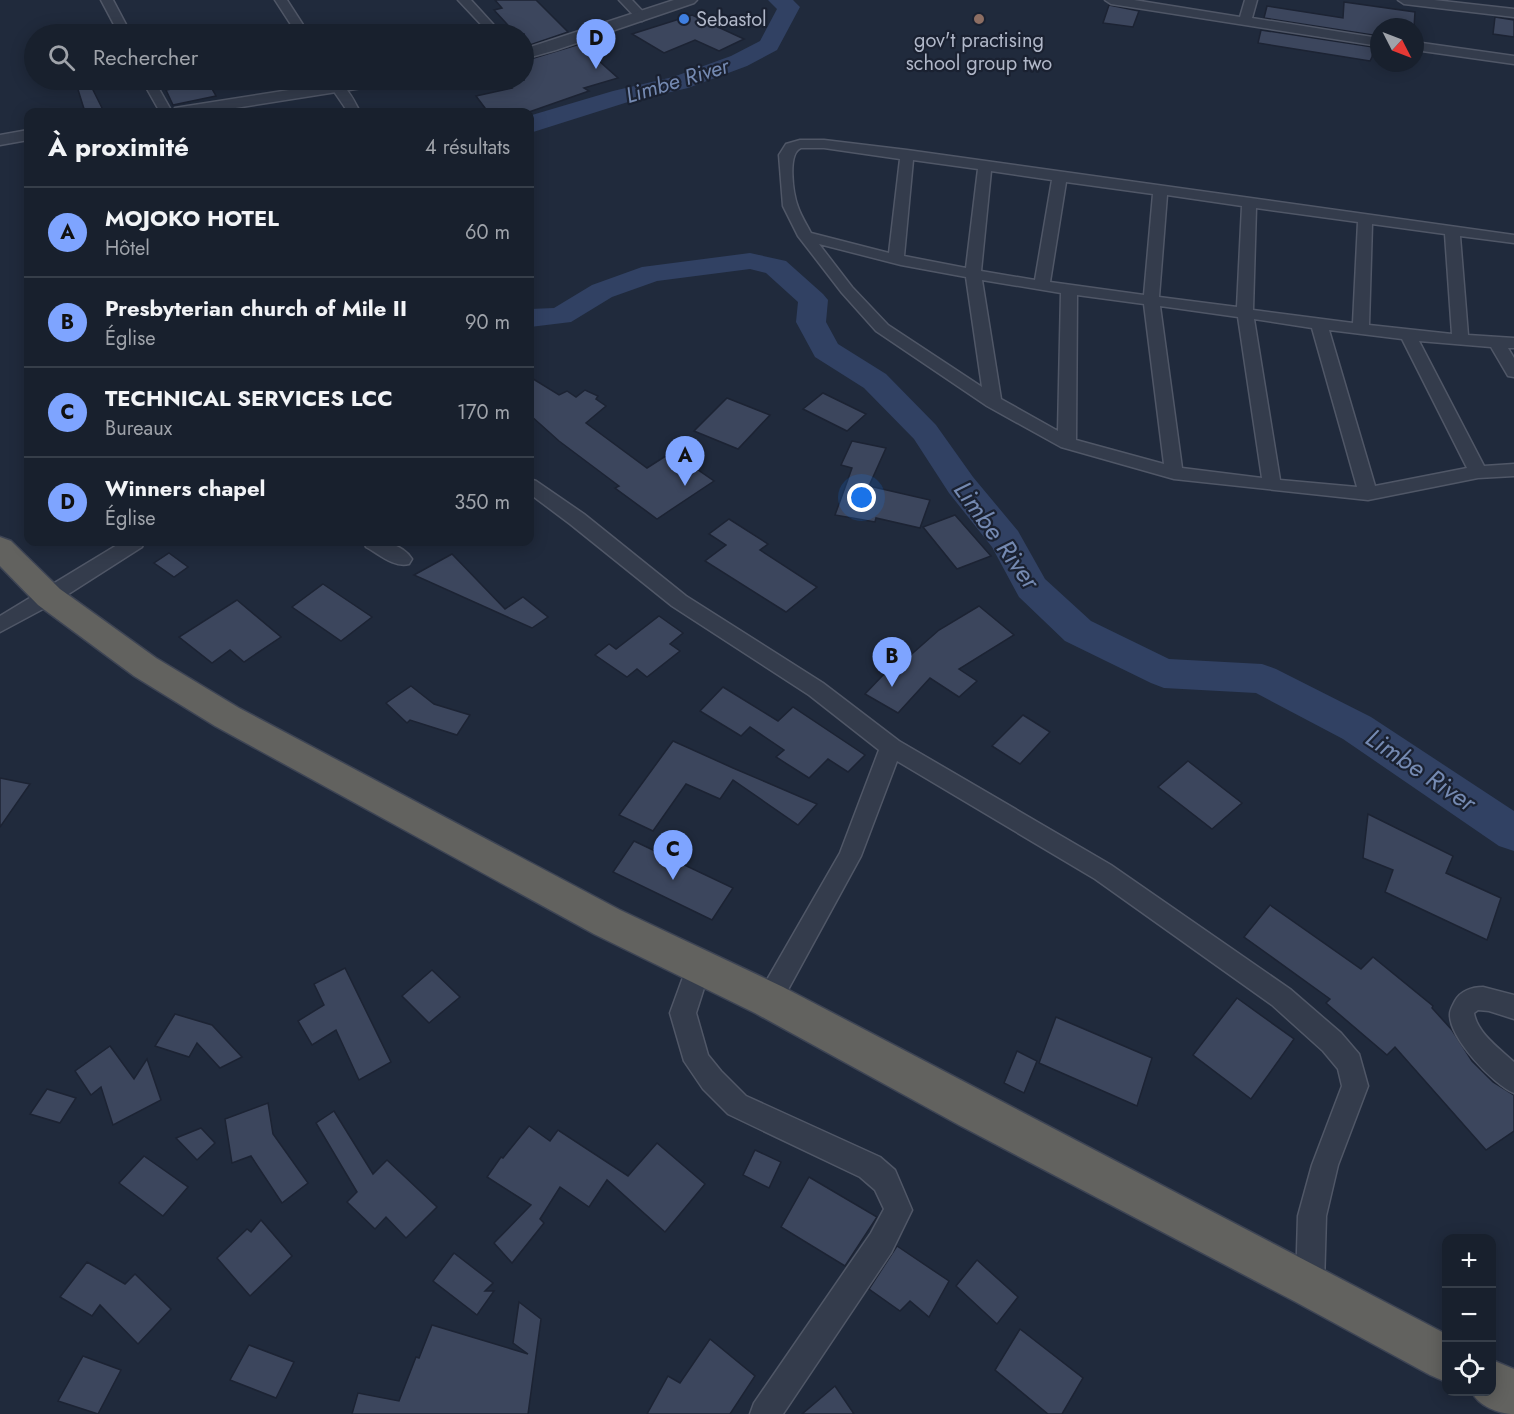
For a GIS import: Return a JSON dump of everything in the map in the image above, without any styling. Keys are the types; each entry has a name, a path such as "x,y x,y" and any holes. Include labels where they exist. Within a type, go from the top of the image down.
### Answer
{"highway":[{"path":"0,548 49,597 145,667 227,717 607,922 769,1000 974,1111 1310,1285 1442,1357"},
{"path":"1496,1386 1514,1395"}],"street":[{"path":"107,0 120,24"},
{"path":"281,0 297,24"},
{"path":"464,0 487,24"},
{"path":"625,0 642,17"},
{"path":"534,51 689,0"},
{"path":"1111,0 1370,41"},
{"path":"1245,22 1251,0"},
{"path":"1404,0 1514,13"},
{"path":"1424,47 1514,60"},
{"path":"154,90 164,108"},
{"path":"202,108 296,90"},
{"path":"338,90 351,108"},
{"path":"0,140 24,136"},
{"path":"1514,239 1249,204 907,154 809,143 791,147 786,155 790,206 806,236 847,290 882,328 993,402 1067,443 1174,473 1368,494 1478,472 1514,470"},
{"path":"896,259 907,154"},
{"path":"985,165 973,275 993,402"},
{"path":"1042,285 1060,176"},
{"path":"1160,190 1151,300 1174,473"},
{"path":"1249,204 1245,313 1272,485"},
{"path":"1361,327 1365,220"},
{"path":"1452,232 1460,339"},
{"path":"806,236 896,259 973,275 1319,324 1506,343 1514,372"},
{"path":"1067,443 1069,289"},
{"path":"1319,324 1368,494"},
{"path":"1407,333 1478,472"},
{"path":"534,488 577,519 679,601 816,689 891,747 1103,872 1281,997 1332,1042 1350,1063 1355,1086 1325,1165 1312,1216 1310,1285"},
{"path":"0,625 129,546"},
{"path":"380,546 402,559"},
{"path":"769,1000 850,856 891,747"},
{"path":"699,966 683,1013 697,1061 737,1105 870,1167 885,1180 897,1210 881,1243 765,1414"},
{"path":"1514,1007 1490,999 1474,999 1465,1005 1460,1013 1462,1023 1479,1045 1514,1080"}],"building":[{"path":"495,0 536,0 568,32 534,44 534,24 507,24 494,10 502,8"},
{"path":"1344,2 1415,12 1415,18 1370,18 1370,35 1264,18 1267,6 1343,18"},
{"path":"1109,5 1139,11 1133,27 1103,23"},
{"path":"692,15 744,39 719,51 695,40 664,53 632,34"},
{"path":"1495,17 1514,20 1514,37 1493,34"},
{"path":"1261,30 1370,47 1370,61 1258,43"},
{"path":"580,44 618,78 584,88 589,91 534,110 534,108 485,108 476,96 503,90 534,90 534,58"},
{"path":"78,90 93,90 102,108 84,108"},
{"path":"166,90 213,90 216,96 173,105"},
{"path":"534,379 559,395 567,391 576,397 585,390 598,396 596,399 606,406 586,423 647,468 672,452 714,481 657,519 615,488 619,486 559,441 534,419"},
{"path":"823,393 866,414 847,431 803,409"},
{"path":"727,398 770,415 738,449 694,431"},
{"path":"852,441 886,448 869,486 930,500 920,528 876,518 875,522 835,515 852,468 841,465"},
{"path":"955,515 991,556 957,569 923,527"},
{"path":"729,519 768,544 760,550 817,587 786,612 705,561 726,545 709,534"},
{"path":"169,553 188,567 174,577 154,563"},
{"path":"452,554 505,609 523,597 548,617 532,628 414,575"},
{"path":"323,584 372,617 341,641 292,607"},
{"path":"237,600 281,637 244,662 230,650 212,663 179,637"},
{"path":"979,606 1014,635 959,669 977,681 959,697 930,678 898,713 865,694 886,672 889,674 939,630"},
{"path":"659,616 683,633 670,644 680,651 647,677 637,669 627,677 595,655 609,644 616,649"},
{"path":"411,686 434,704 470,715 457,735 410,720 407,723 386,703"},
{"path":"723,687 778,721 793,707 865,755 848,772 828,759 809,778 776,757 784,750 750,727 741,736 700,711"},
{"path":"1023,715 1050,732 1020,764 992,746"},
{"path":"673,741 817,804 798,825 733,780 720,799 686,784 653,831 619,815"},
{"path":"1188,761 1242,803 1212,829 1158,787"},
{"path":"0,778 30,784 0,827"},
{"path":"1368,814 1453,856 1446,873 1501,898 1487,940 1385,892 1393,870 1363,858"},
{"path":"634,841 733,888 712,920 613,872"},
{"path":"1270,905 1361,969 1373,957 1433,1006 1432,1008 1452,1030 1472,1061 1493,1082 1514,1095 1514,1131 1486,1150 1395,1047 1387,1055 1326,1003 1330,999 1244,937"},
{"path":"345,968 391,1062 359,1080 336,1030 312,1045 298,1021 324,1005 314,984"},
{"path":"432,970 460,997 429,1023 402,996"},
{"path":"1237,998 1294,1039 1251,1099 1193,1055"},
{"path":"175,1014 212,1025 242,1057 220,1068 197,1043 189,1057 155,1046"},
{"path":"1056,1017 1152,1058 1137,1106 1039,1063"},
{"path":"110,1046 134,1079 147,1059 161,1100 113,1125 101,1087 91,1095 75,1071"},
{"path":"1017,1051 1037,1061 1024,1093 1004,1083"},
{"path":"47,1089 76,1098 60,1123 30,1114"},
{"path":"268,1103 273,1134 308,1183 282,1203 251,1156 232,1163 225,1119"},
{"path":"334,1111 373,1174 387,1160 437,1207 406,1238 386,1217 375,1229 347,1202 357,1192 316,1123"},
{"path":"529,1126 550,1141 558,1130 628,1176 657,1143 705,1184 665,1232 607,1180 589,1207 560,1187 540,1219 544,1223 512,1263 494,1243 531,1205 487,1177 501,1157 503,1158"},
{"path":"201,1128 215,1143 197,1160 176,1138"},
{"path":"755,1150 781,1162 769,1188 743,1175"},
{"path":"144,1156 188,1187 163,1216 119,1183"},
{"path":"809,1177 877,1217 845,1266 781,1227"},
{"path":"261,1220 292,1256 250,1296 217,1258 247,1229 251,1232"},
{"path":"897,1246 949,1281 929,1317 910,1301 900,1311 869,1289"},
{"path":"454,1253 493,1283 485,1291 494,1291 477,1315 433,1281"},
{"path":"977,1260 1018,1297 997,1324 956,1286"},
{"path":"87,1262 125,1284 135,1274 171,1309 138,1344 100,1305 92,1316 60,1297"},
{"path":"519,1302 541,1319 528,1414 352,1414 358,1393 399,1401 416,1357 419,1358 432,1325 528,1354 513,1343"},
{"path":"1020,1329 1083,1378 1062,1414 1048,1414 995,1370"},
{"path":"710,1339 755,1376 730,1414 647,1414 668,1376 680,1383"},
{"path":"249,1345 294,1362 276,1398 230,1380"},
{"path":"83,1356 121,1370 98,1414 58,1401"},
{"path":"835,1386 854,1414 802,1414"}],"waterway":[{"name":"Limbe River","path":"534,124 622,96 680,83 739,61 769,45 789,7 779,0"},
{"name":"Limbe River","path":"534,318 561,316 602,291 652,273 750,261 776,267 813,300 811,322 826,350 875,381 925,432 961,485 1006,540 1032,588 1078,631 1164,673 1262,679 1357,728 1514,833"}],"place":[{"name":"Sebastol","path":"684,19"},
{"name":"gov't practising school group two","path":"979,19"},
{"name":"Winners chapel","path":"596,69"},
{"name":"MOJOKO HOTEL","path":"685,486"},
{"name":"Presbyterian church of Mile II","path":"892,687"},
{"name":"TECHNICAL SERVICES LCC","path":"673,880"}]}
